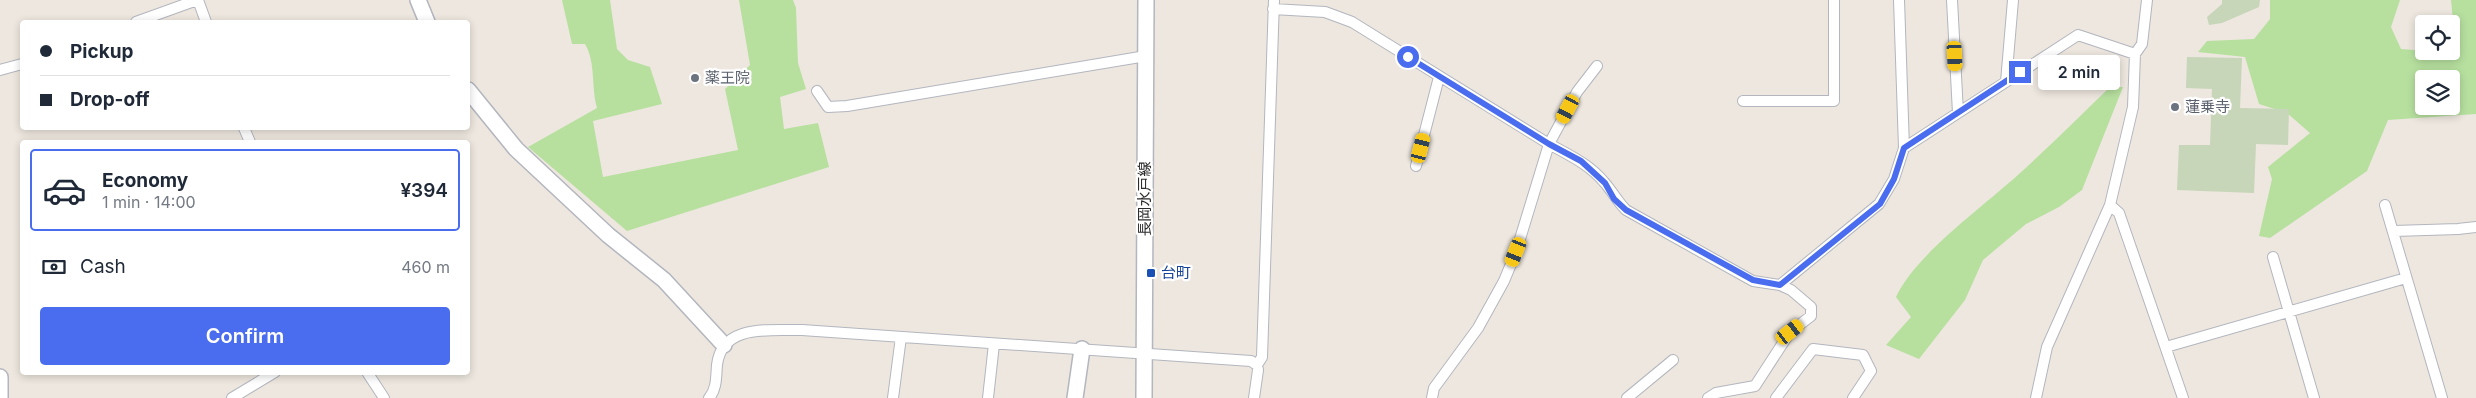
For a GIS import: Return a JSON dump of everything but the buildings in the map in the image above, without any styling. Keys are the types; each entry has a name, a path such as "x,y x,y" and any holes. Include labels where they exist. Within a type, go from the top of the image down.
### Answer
{"street":[{"path":"142,20 198,0 205,20"},
{"path":"418,0 426,20"},
{"name":"長岡水戸線","path":"1144,398 1146,0"},
{"path":"1743,101 1834,101 1834,0"},
{"path":"1780,285 1880,204 1894,179 1904,148 1899,0"},
{"path":"1952,0 1958,113"},
{"path":"2006,82 2013,0"},
{"path":"2036,398 2047,347 2110,205 2133,107 2135,54 2142,44 2147,0"},
{"path":"1254,398 1257,365 1262,357 1266,276 1273,4 1335,14 1352,22 1549,144 1581,161 1605,183 1614,199 1626,210 1753,280 1780,285 1792,290 1810,307 1811,316 1790,332 1754,386 1716,393 1708,398"},
{"path":"1904,148 2078,35 2135,54"},
{"path":"817,91 828,107 847,106 1146,56"},
{"path":"0,70 20,65"},
{"path":"1432,398 1434,388 1478,328 1504,281 1516,252 1549,144 1577,92 1597,66"},
{"path":"1416,166 1439,77"},
{"path":"470,92 516,149 608,235 664,280 724,345"},
{"path":"2110,205 2119,213 2183,398"},
{"path":"2385,205 2442,398"},
{"path":"2394,231 2458,230 2476,227"},
{"path":"2273,257 2314,398"},
{"path":"2166,347 2406,278"},
{"path":"712,396 718,355 729,340 746,332 802,330 1252,361 1257,365"},
{"path":"893,398 901,337"},
{"path":"988,398 994,344"},
{"path":"1075,398 1082,349"},
{"path":"1776,398 1813,349 1863,356 1871,370 1853,398"},
{"path":"1627,398 1673,360"},
{"path":"232,398 270,375"},
{"path":"369,375 384,398"},
{"path":"0,377 0,398"}],"green space":[{"path":"562,0 610,0 617,49 628,60 650,67 662,104 593,121 603,177 738,150 725,89 750,65 739,0 793,0 796,8 798,63 806,89 780,97 784,129 818,123 829,167 627,231 528,147 597,108 591,59 585,44 572,44"},
{"path":"2222,0 2260,0 2259,7 2222,23 2209,25 2207,17 2222,4"},
{"path":"2270,0 2400,0 2391,27 2401,49 2415,50 2415,60 2460,60 2460,15 2452,15 2451,0 2476,0 2476,114 2388,120 2367,171 2270,238 2259,236 2272,179 2268,167 2310,133 2287,113 2259,104 2245,57 2198,52 2207,41 2254,39 2270,19"},
{"path":"2187,57 2242,58 2240,108 2289,109 2288,145 2256,144 2254,193 2177,190 2179,145 2210,145 2212,89 2186,88"},
{"path":"2110,87 2123,87 2082,190 2059,207 2026,224 1983,260 1965,300 1919,359 1886,345 1911,317 1896,297 1905,281 1918,265 1934,248 2031,163"}],"place":[{"name":"薬王院","path":"695,78"},
{"name":"蓮乗寺","path":"2175,107"},
{"name":"台町","path":"1151,273"}],"route":[{"path":"1408,57 1549,144 1581,161 1605,183 1614,199 1626,210 1736,272 1753,280 1780,285 1880,204 1894,179 1904,148 2020,72"}]}
